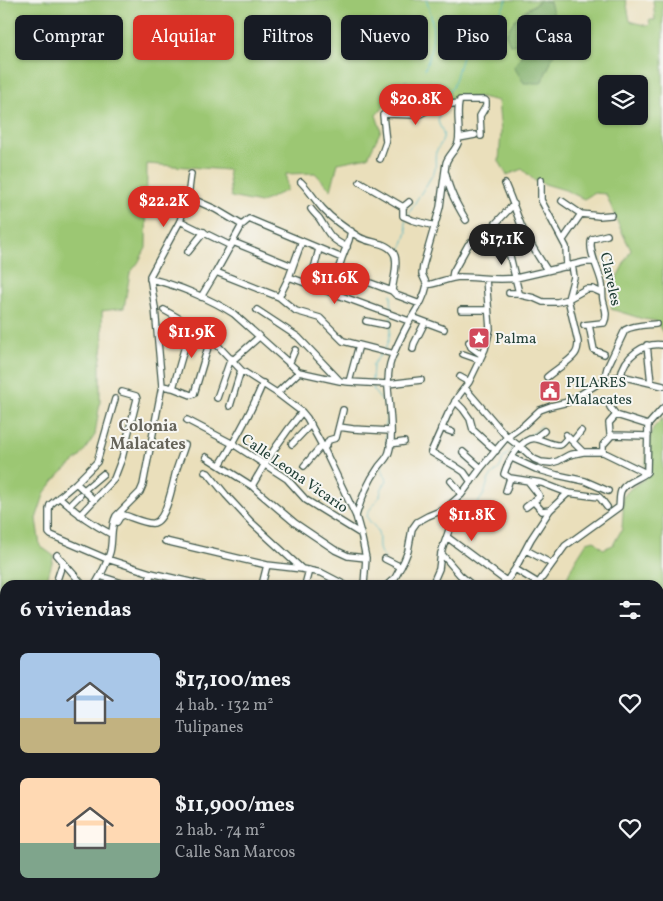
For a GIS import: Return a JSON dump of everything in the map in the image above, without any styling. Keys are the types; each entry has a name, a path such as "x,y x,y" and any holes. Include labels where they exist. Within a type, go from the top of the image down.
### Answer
{"street":[{"path":"380,159 386,142 383,115 418,115 436,106 460,102 486,101 486,106 480,116 478,136 459,138"},
{"path":"356,516 364,493 389,452 388,371 394,354 424,296 427,285 422,274 422,266 440,207 447,159 455,150 459,138 460,102"},
{"path":"445,170 448,186 453,198 466,220"},
{"path":"98,580 110,551 114,520 142,488 162,386 155,308 150,279 180,221 188,197 191,174"},
{"path":"541,180 541,201 563,240 574,277 568,299 578,342 576,353 547,377"},
{"path":"301,182 324,211 335,220 364,240 380,243 395,256 395,271 391,290"},
{"path":"360,182 402,207"},
{"path":"506,184 521,226 547,270"},
{"path":"188,197 215,209 242,226"},
{"path":"562,201 581,214 611,215"},
{"path":"402,207 409,202"},
{"path":"452,278 453,272 468,245 480,240 514,204"},
{"path":"402,207 403,216 435,226"},
{"path":"310,209 332,239 346,247"},
{"path":"563,240 581,214"},
{"path":"201,297 242,226 249,219 342,258"},
{"path":"180,221 232,244 292,266"},
{"path":"331,292 351,231"},
{"path":"188,252 204,232"},
{"name":"Claveles","path":"604,354 594,350 586,325 604,323 606,321 602,284 594,262 591,240 607,236"},
{"path":"279,297 289,277 302,241"},
{"path":"508,248 519,293"},
{"path":"307,284 316,265 319,249"},
{"path":"427,285 452,278 516,278 585,262 594,262"},
{"path":"338,271 391,290 396,295 420,304"},
{"path":"216,272 279,297 296,311 320,318 343,341 394,354"},
{"path":"289,277 392,315 425,322 444,329"},
{"path":"150,279 201,297 234,314 298,372 349,382 388,384 421,380"},
{"path":"471,482 464,472 431,452 441,428 469,382 485,348 490,329 486,279"},
{"path":"509,293 519,293 543,302 557,302 568,299 586,289 593,289 602,293"},
{"path":"164,310 208,334 241,370 263,383 302,412 311,424 356,516 366,558 364,580"},
{"path":"257,310 298,337 340,381"},
{"path":"377,324 381,310"},
{"path":"461,310 488,310"},
{"path":"366,321 386,325"},
{"path":"413,349 425,322"},
{"path":"604,380 607,368 625,330 656,324"},
{"path":"172,388 191,325"},
{"path":"162,386 194,394 211,337"},
{"path":"217,398 232,359 259,337"},
{"path":"469,342 481,358"},
{"path":"349,382 359,344"},
{"path":"621,376 624,365 634,354 653,344 663,345"},
{"path":"647,346 651,383"},
{"path":"288,364 295,350"},
{"path":"463,354 481,358"},
{"path":"230,406 241,370"},
{"path":"277,393 298,372"},
{"path":"393,580 407,554 414,525 424,518 445,509 461,496 507,437 524,426 540,410 568,402 604,380 621,376 663,386"},
{"path":"460,378 469,382"},
{"path":"220,466 255,402 263,383"},
{"path":"465,388 507,437 534,459 541,462 555,462 569,455 583,452 602,452 646,473"},
{"path":"80,515 114,479 117,473 126,446 137,397 122,392"},
{"path":"114,399 97,462 50,505 49,533 107,559 176,580"},
{"path":"456,401 470,419 473,430 496,451"},
{"path":"610,407 616,415 648,425"},
{"path":"646,473 648,425 663,408"},
{"path":"304,466 329,440 336,438 343,410"},
{"path":"252,486 282,437 302,412"},
{"path":"612,435 609,423 616,415"},
{"name":"Calle Leona Vicario","path":"187,420 233,444 288,479 306,500 361,534"},
{"path":"292,444 311,424"},
{"path":"340,427 353,430 388,431"},
{"path":"441,428 452,432"},
{"path":"544,431 535,438 517,445 504,474 510,478 542,483 568,493 599,497 607,507"},
{"path":"535,438 558,445 581,431"},
{"path":"602,452 603,445 612,435 648,436"},
{"path":"569,438 583,452"},
{"path":"390,444 404,442"},
{"path":"112,531 124,515 150,523 156,523 160,519 167,505 185,445"},
{"path":"462,452 481,468"},
{"path":"206,458 252,486 294,523 335,550 348,556 366,558"},
{"path":"512,458 536,469 585,481 608,490"},
{"path":"205,472 208,473 226,496 251,522 302,569"},
{"path":"541,580 565,546 619,508 620,494 625,486 646,473"},
{"path":"69,506 103,474"},
{"path":"506,491 510,478"},
{"path":"451,481 461,496"},
{"path":"526,507 538,498 539,495 528,481"},
{"path":"76,483 82,493 94,500"},
{"path":"507,580 516,569 550,510 568,493"},
{"path":"59,498 95,526 112,531"},
{"path":"533,501 542,511 550,510"},
{"path":"434,580 439,569 441,553 451,522 445,509"},
{"path":"447,537 502,580"},
{"path":"165,541 267,565 309,570 322,573 335,580"},
{"path":"526,550 552,564"},
{"path":"441,553 466,580"},
{"path":"57,555 79,580"},
{"path":"385,559 399,566"},
{"path":"57,580 63,562"},
{"path":"263,580 267,565"},
{"path":"516,569 532,580"},
{"path":"306,580 309,570"},
{"path":"149,580 151,573"},
{"path":"100,576 112,580"}],"green space":[{"path":"0,0 541,0 524,11 524,15 517,15 518,60 514,67 541,83 551,60 591,60 591,15 553,15 550,2 544,0 626,0 630,21 648,26 650,24 649,20 655,20 653,0 663,0 663,333 656,321 611,309 615,281 631,250 606,194 594,193 584,199 565,190 535,181 522,169 507,175 499,161 501,132 498,101 481,97 460,97 458,100 440,101 427,106 406,80 400,91 376,115 381,130 368,157 338,163 331,190 315,173 286,174 287,190 260,203 231,197 228,170 147,164 146,248 130,273 124,308 102,311 103,345 100,364 100,402 95,435 80,457 60,474 45,492 36,519 40,546 54,556 46,580 0,580"},
{"path":"541,0 550,2 554,15 520,15"},
{"path":"517,18 517,44 510,45 507,32"},
{"path":"518,60 551,60 541,83 524,83 514,67"},
{"path":"663,418 663,580 566,580 587,542 594,540 603,549 613,545 622,529 623,497 630,489 644,479 647,448 653,428"}],"waterway":[{"path":"425,69 433,34 426,0"},
{"path":"442,102 443,98 453,87 463,53 495,22 507,0"},
{"path":"408,216 435,170 436,152 443,138 438,119 441,109"},
{"path":"398,259 407,232 406,219"},
{"path":"391,294 392,312"},
{"path":"385,349 390,333 391,316"},
{"path":"372,382 373,364 381,354"},
{"path":"373,386 386,409 386,427"},
{"path":"526,438 541,426"},
{"path":"382,459 387,450 386,434"},
{"path":"453,518 470,509 478,502 484,494 489,479 514,446"},
{"path":"382,465 387,480 367,517 377,530 379,548 385,558"}],"place":[{"name":"Palma","path":"479,338"},
{"name":"PILARES Malacates","path":"550,391"}],"district":[{"name":"Colonia Malacates","path":"148,434"}]}
